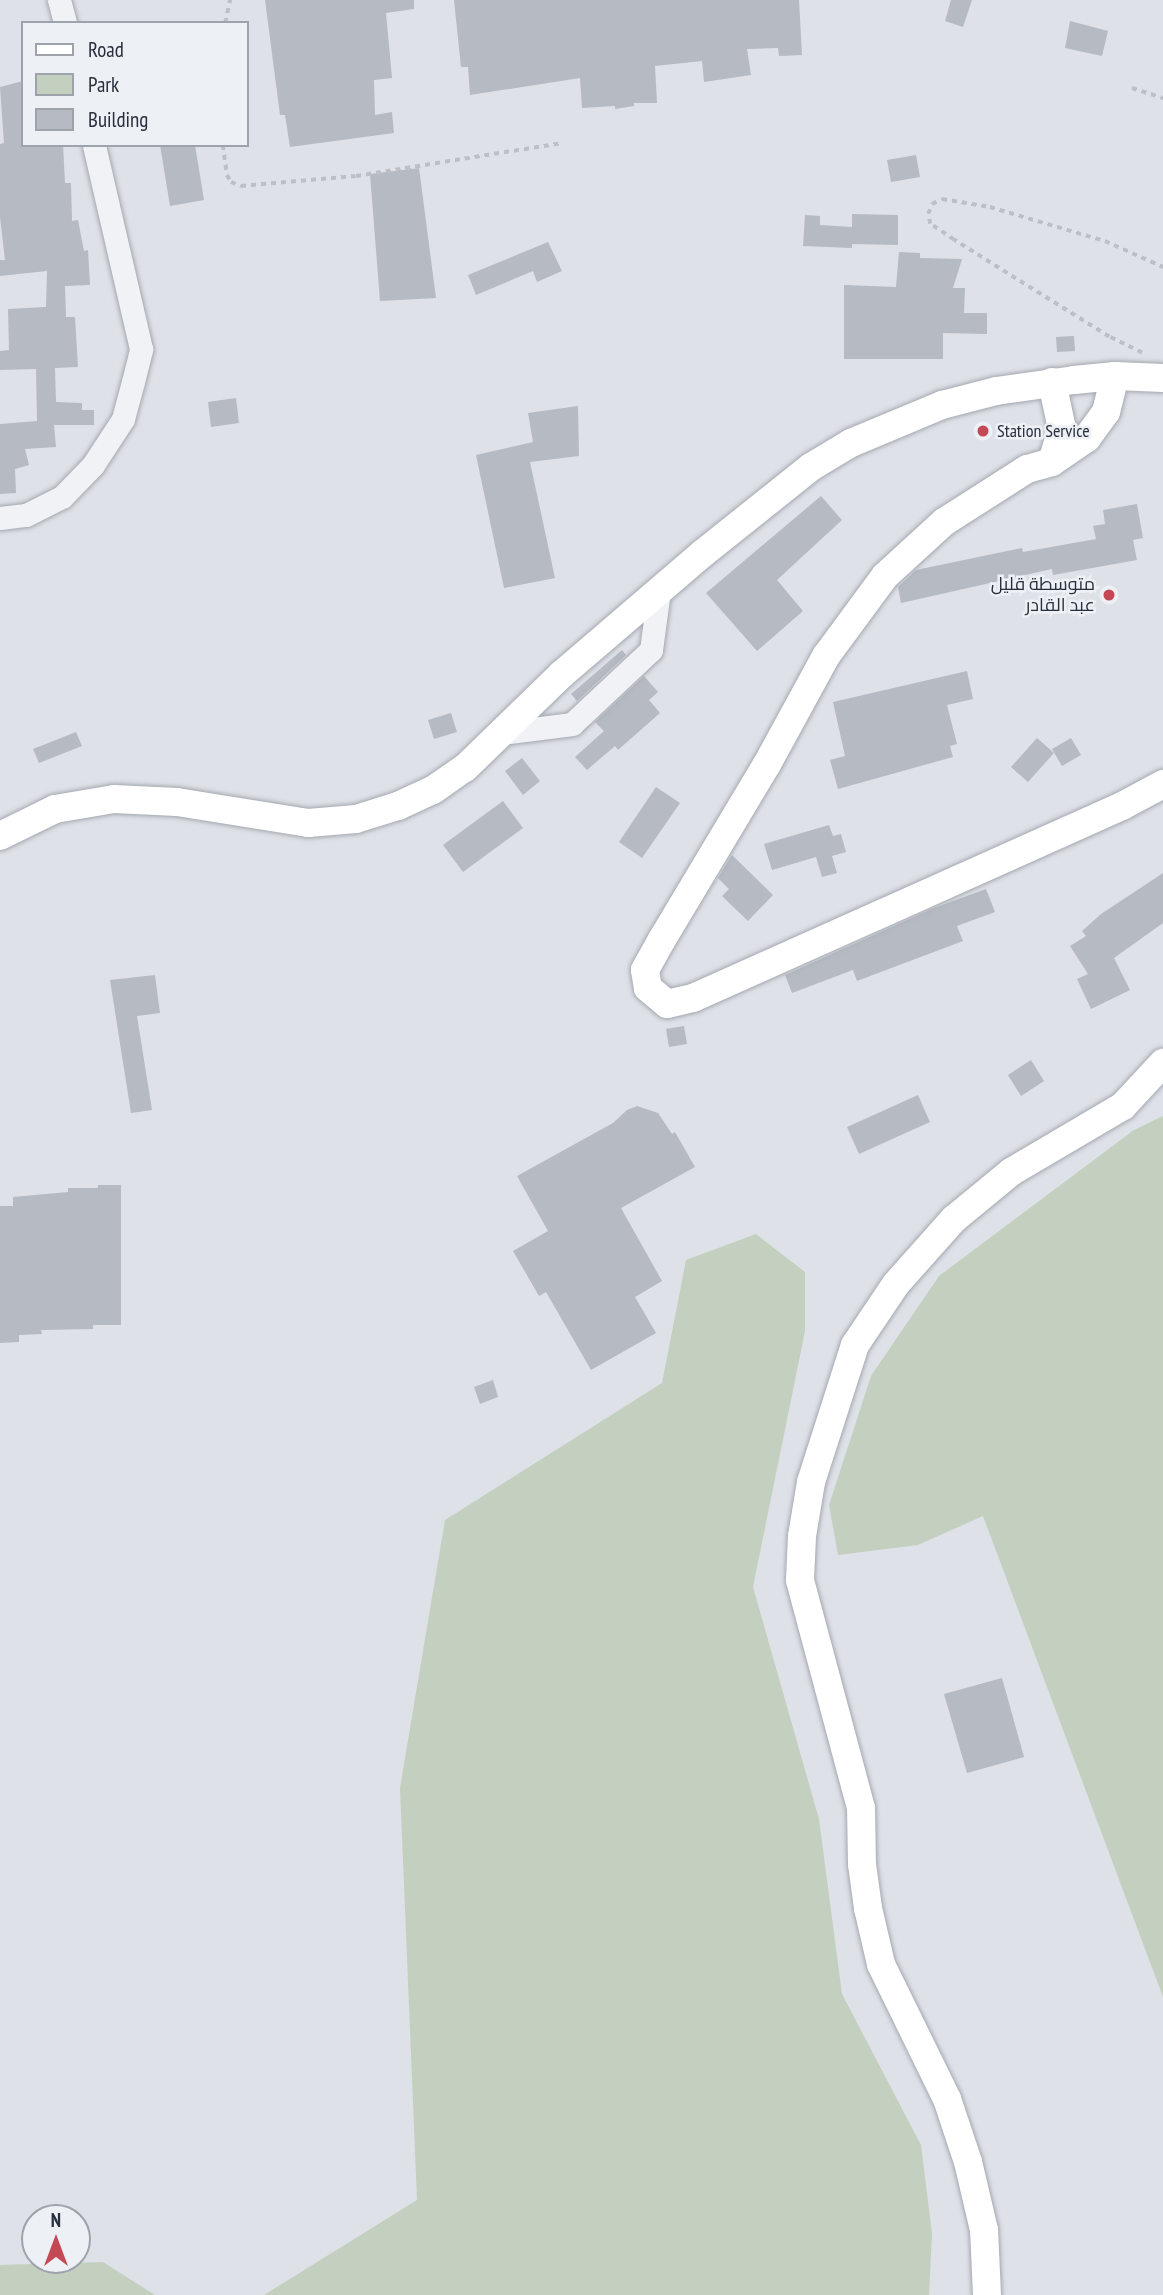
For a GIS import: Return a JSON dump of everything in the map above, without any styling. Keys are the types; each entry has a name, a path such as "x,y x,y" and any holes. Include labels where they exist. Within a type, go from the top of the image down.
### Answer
{"main road":[{"path":"0,836 55,809 114,799 177,802 308,823 356,819 398,806 433,790 466,768 562,674 659,591 811,467 851,443 943,405 1052,382 1115,376 1158,368"},
{"path":"1115,376 1106,412 1087,439 1052,462 1027,469 944,522 885,576 826,656 767,764 661,941 645,970 648,988 667,1004 693,998 1097,818 1163,785"},
{"path":"1052,382 1062,429 1052,462"},
{"path":"987,2295 984,2230 968,2162 947,2099 881,1964 863,1875 861,1808 800,1580 802,1536 811,1482 855,1345 896,1284 954,1219 973,1203 1012,1172 1123,1106 1163,1063"}],"street":[{"path":"59,0 64,21"},
{"path":"0,518 26,514 62,497 93,465 123,419 133,382 141,349 94,147"},
{"path":"501,733 572,723 651,650 659,591"}],"path":[{"path":"225,21 230,0"},
{"path":"1132,88 1163,98"},
{"path":"223,147 226,175 231,182 241,186 356,176 562,143"},
{"path":"1158,368 930,224 928,214 932,204 942,199 990,208 1105,241 1163,267"}],"green space":[{"path":"1163,1116 1163,1997 983,1516 918,1545 838,1555 829,1505 871,1376 939,1276 1134,1130"},
{"path":"756,1234 805,1272 805,1331 753,1587 819,1819 842,1994 921,2145 932,2234 929,2295 264,2295 417,2200 400,1788 445,1520 662,1383 686,1260"},
{"path":"91,2262 103,2262 155,2295 0,2295 0,2265 21,2264 21,2274 91,2274"}],"building":[{"path":"265,0 414,0 414,9 386,13 392,78 374,80 375,115 392,112 394,133 290,147 285,115 280,115"},
{"path":"454,0 799,0 802,55 779,56 778,48 747,49 751,75 704,82 702,61 655,66 657,103 634,103 634,106 615,109 615,106 582,108 580,78 470,95 468,67 461,67"},
{"path":"951,0 972,0 963,27 945,21"},
{"path":"1070,21 1108,31 1102,56 1065,48"},
{"path":"21,82 21,147 63,147 65,183 71,183 72,221 78,220 84,251 88,250 90,285 65,286 66,317 75,317 78,367 55,368 56,402 82,403 82,410 94,410 94,425 54,425 56,447 25,449 29,465 15,469 16,493 0,494 0,424 37,421 36,369 0,370 0,351 9,350 8,309 46,307 47,271 0,276 0,260 5,260 0,217 0,144 4,143 0,87"},
{"path":"160,147 195,147 204,200 170,206"},
{"path":"916,155 920,177 891,182 887,160"},
{"path":"419,168 436,298 380,301 370,174"},
{"path":"852,214 898,215 898,245 852,244 852,248 803,246 805,215 820,216 820,225 852,227"},
{"path":"548,242 562,271 537,282 533,271 476,295 468,275"},
{"path":"899,252 920,253 920,258 962,259 953,288 965,288 964,313 987,313 987,334 943,333 943,359 844,359 844,285 896,287"},
{"path":"1074,336 1075,351 1057,352 1056,337"},
{"path":"236,398 239,423 211,427 208,402"},
{"path":"578,406 579,456 530,462 555,578 504,588 476,455 533,442 528,413"},
{"path":"821,496 842,520 777,580 803,611 757,651 706,593"},
{"path":"1137,504 1143,538 1133,540 1137,560 1053,575 1052,569 901,603 898,587 916,570 1022,548 1023,552 1096,539 1093,526 1105,524 1103,510"},
{"path":"622,650 626,655 577,701 571,694"},
{"path":"967,671 973,699 947,705 957,744 950,746 953,757 838,789 830,760 845,756 833,702"},
{"path":"644,676 658,692 649,700 660,713 618,750 615,746 587,770 575,757 604,731 595,722"},
{"path":"451,713 457,732 434,739 428,720"},
{"path":"76,732 82,746 39,763 33,749"},
{"path":"1037,738 1054,753 1028,782 1011,767"},
{"path":"1071,738 1081,755 1062,766 1052,749"},
{"path":"522,758 540,781 523,795 505,771"},
{"path":"656,787 680,803 642,858 619,842"},
{"path":"503,801 523,828 463,872 443,845"},
{"path":"829,825 833,836 841,834 846,852 832,856 837,873 822,877 816,857 772,870 764,844"},
{"path":"732,855 773,895 748,921 722,896 729,889 718,878"},
{"path":"1163,873 1163,923 1114,958 1130,990 1091,1009 1077,979 1088,974 1070,946 1086,936 1082,931 1101,914"},
{"path":"986,889 995,912 957,926 963,941 857,981 853,970 792,993 785,975 934,908"},
{"path":"155,975 160,1013 137,1016 152,1110 131,1113 110,980"},
{"path":"684,1026 687,1044 669,1047 666,1029"},
{"path":"1031,1060 1044,1081 1021,1096 1008,1075"},
{"path":"918,1095 930,1122 859,1154 847,1127"},
{"path":"637,1106 658,1113 672,1134 675,1132 695,1167 621,1208 662,1281 635,1297 656,1333 591,1370 546,1292 539,1296 513,1251 548,1231 517,1176 613,1123 627,1110"},
{"path":"98,1185 121,1185 121,1325 93,1325 93,1329 41,1330 42,1334 19,1335 19,1342 0,1343 0,1206 13,1206 13,1197 68,1192 68,1188 98,1188"},
{"path":"493,1380 498,1397 480,1404 474,1387"},
{"path":"1002,1678 1024,1757 967,1773 944,1694"}],"place":[{"name":"Station Service","path":"983,431"},
{"name":"متوسطة قليل عبد القادر","path":"1109,595"}]}
